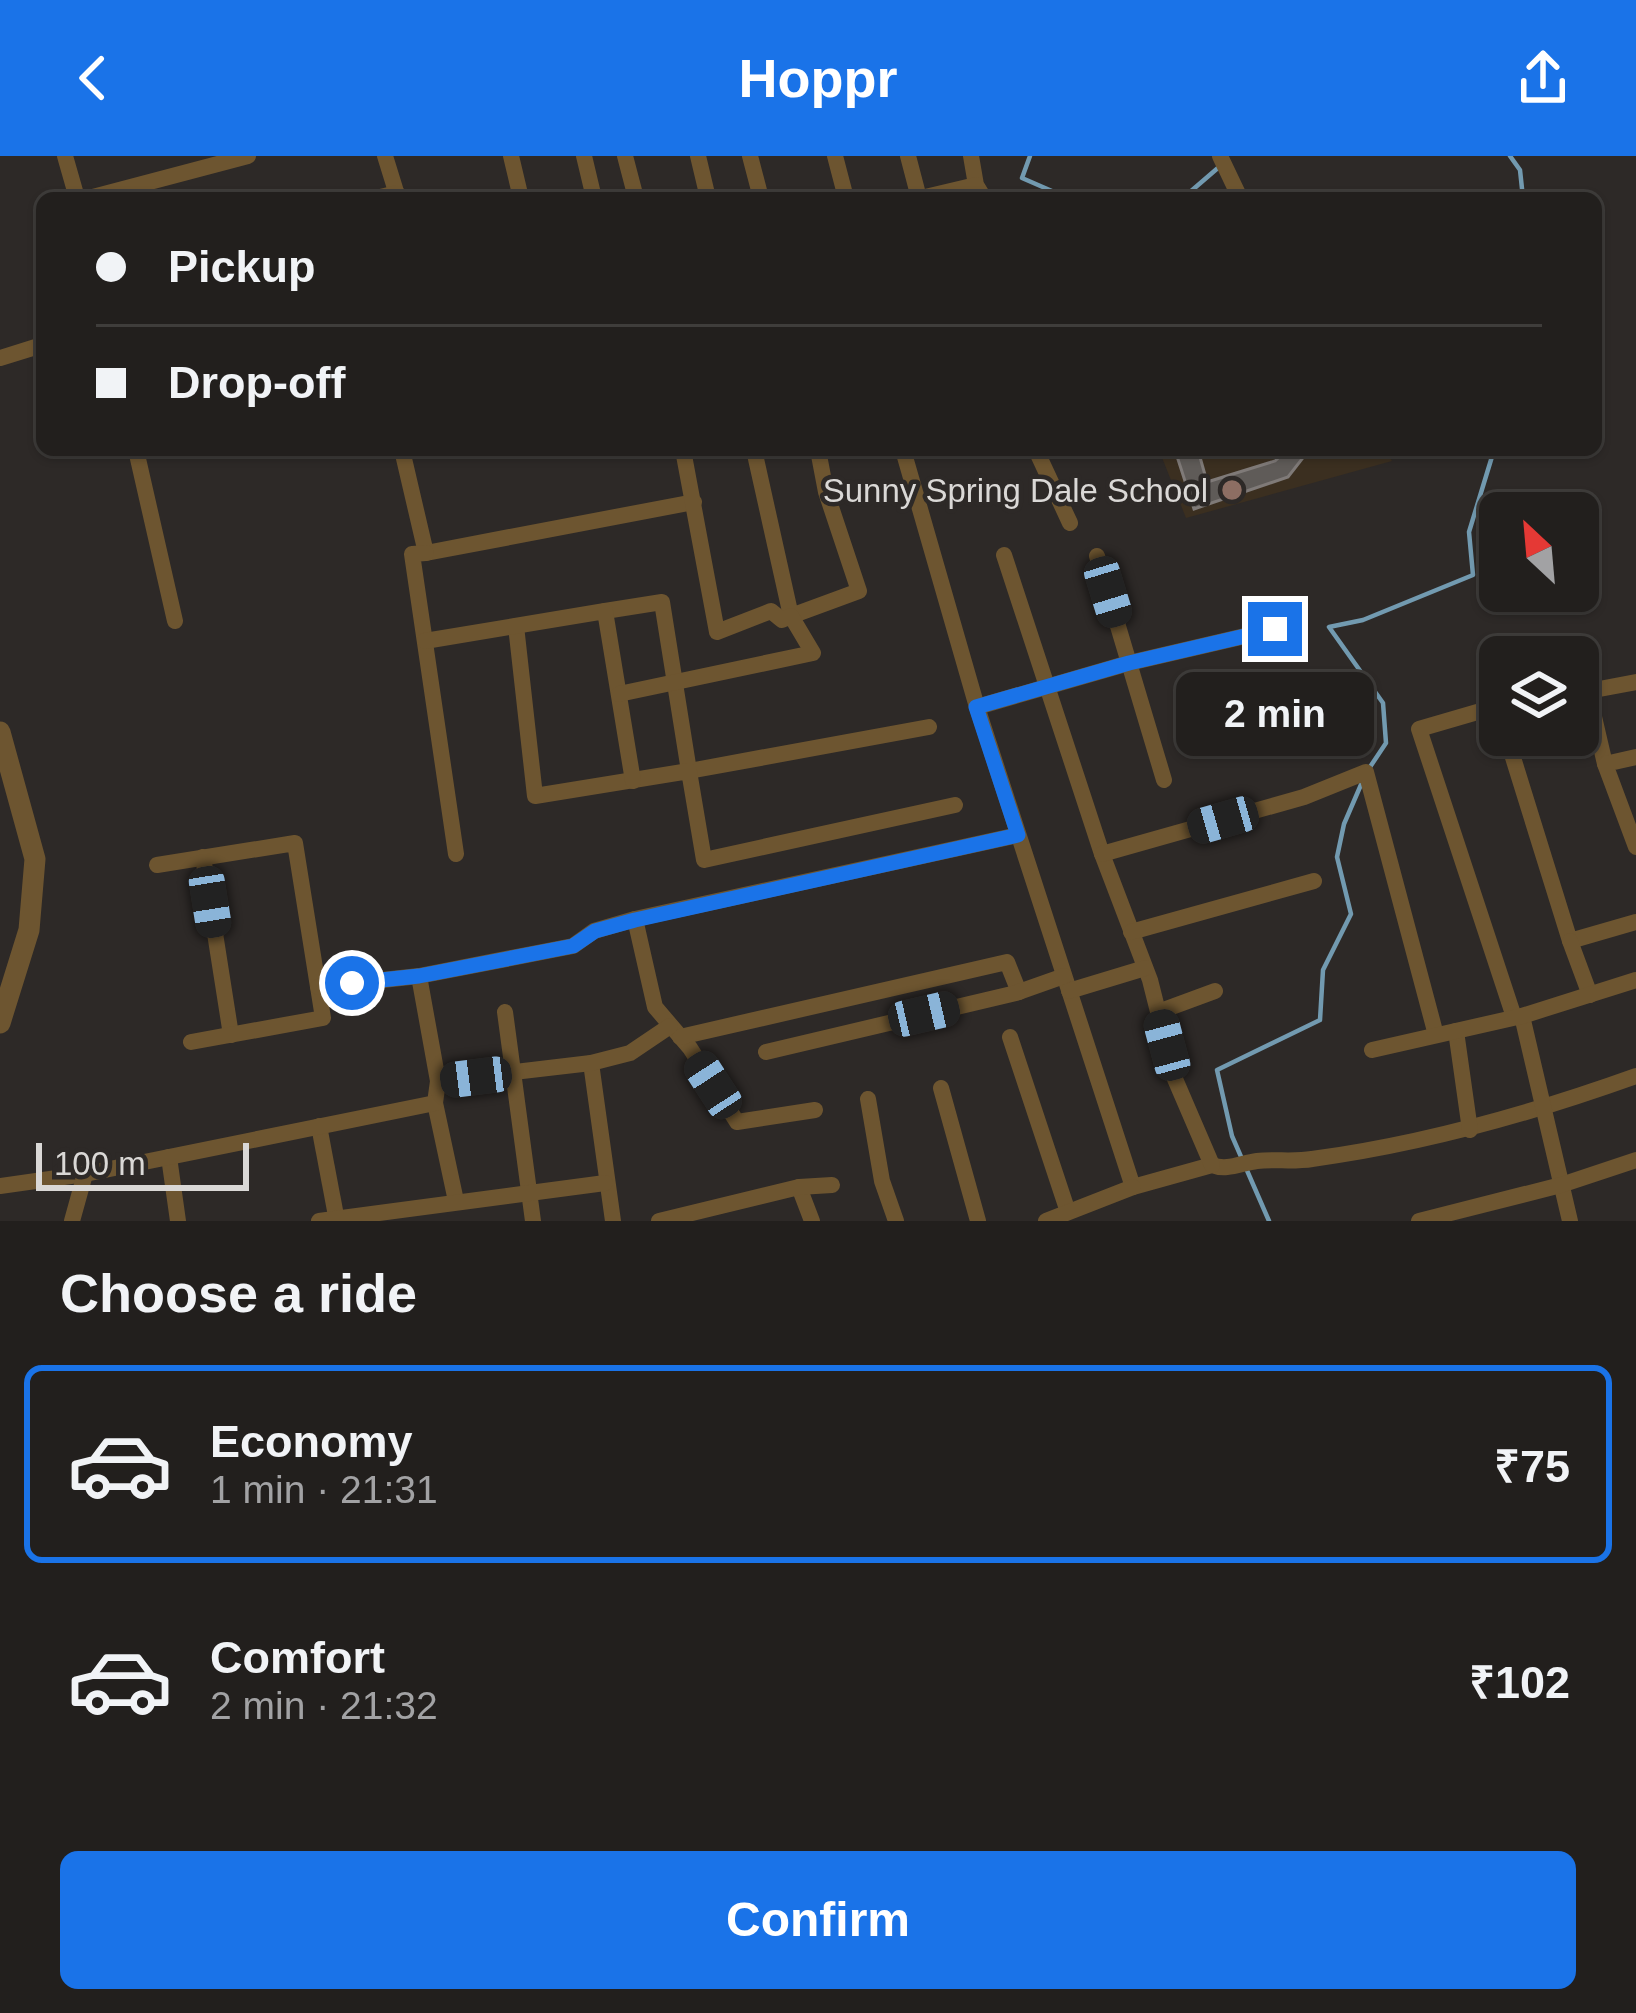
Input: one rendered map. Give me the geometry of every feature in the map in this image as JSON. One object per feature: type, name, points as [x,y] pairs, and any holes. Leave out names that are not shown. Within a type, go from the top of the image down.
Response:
[{"type":"street","points":[[64,156],[75,192]]},
{"type":"street","points":[[134,192],[248,156]]},
{"type":"street","points":[[385,156],[397,192]]},
{"type":"street","points":[[511,156],[520,192]]},
{"type":"street","points":[[584,156],[593,192]]},
{"type":"street","points":[[626,156],[635,192]]},
{"type":"street","points":[[698,156],[707,192]]},
{"type":"street","points":[[750,156],[759,192]]},
{"type":"street","points":[[835,156],[844,192]]},
{"type":"street","points":[[908,156],[918,192]]},
{"type":"street","points":[[971,156],[980,191]]},
{"type":"street","points":[[1220,156],[1235,189]]},
{"type":"street","points":[[0,358],[36,347]]},
{"type":"street","points":[[137,456],[175,621]]},
{"type":"street","points":[[403,456],[426,554]]},
{"type":"street","points":[[684,456],[718,632],[771,611],[782,620],[859,592],[819,456]]},
{"type":"street","points":[[619,694],[812,653],[791,616],[755,456]]},
{"type":"street","points":[[905,456],[976,707],[1132,1187]]},
{"type":"street","points":[[1039,456],[1070,523]]},
{"type":"street","points":[[456,854],[412,554],[694,502]]},
{"type":"street","points":[[1004,555],[1102,854],[1145,968],[1175,1078],[1216,1167]]},
{"type":"street","points":[[1097,556],[1164,780]]},
{"type":"street","points":[[425,640],[662,602],[704,860],[955,805]]},
{"type":"street","points":[[605,611],[633,781]]},
{"type":"street","points":[[516,626],[536,796],[929,727]]},
{"type":"street","points":[[976,707],[1129,663],[1275,629]]},
{"type":"street","points":[[1599,689],[1636,682]]},
{"type":"street","points":[[1479,714],[1419,729],[1546,1108],[1570,1221]]},
{"type":"street","points":[[0,732],[35,859],[28,930],[0,1023]]},
{"type":"street","points":[[1599,744],[1636,847]]},
{"type":"street","points":[[1513,756],[1590,995]]},
{"type":"street","points":[[1605,764],[1636,757]]},
{"type":"street","points":[[1102,854],[1304,797],[1366,772],[1436,1035]]},
{"type":"street","points":[[318,987],[419,976],[573,946],[595,931],[635,920],[1018,835]]},
{"type":"street","points":[[157,865],[295,843],[323,1018],[191,1042]]},
{"type":"street","points":[[203,857],[231,1035]]},
{"type":"street","points":[[1131,932],[1314,881]]},
{"type":"street","points":[[635,920],[655,1007],[736,1122],[814,1110]]},
{"type":"street","points":[[1570,941],[1636,922]]},
{"type":"street","points":[[438,1082],[590,1063],[630,1053],[675,1031],[1007,962],[1019,992]]},
{"type":"street","points":[[766,1052],[1019,992],[1145,968]]},
{"type":"street","points":[[419,976],[438,1082],[435,1103],[456,1201]]},
{"type":"street","points":[[1372,1051],[1518,1017],[1636,980]]},
{"type":"street","points":[[1158,1012],[1215,991]]},
{"type":"street","points":[[506,1012],[532,1221]]},
{"type":"street","points":[[1456,1030],[1470,1130]]},
{"type":"street","points":[[1010,1037],[1068,1213]]},
{"type":"street","points":[[590,1063],[613,1221]]},
{"type":"street","points":[[1046,1221],[1132,1187],[1216,1167],[1317,1159],[1470,1130],[1636,1076]]},
{"type":"street","points":[[941,1088],[979,1221]]},
{"type":"street","points":[[868,1099],[882,1180],[896,1221]]},
{"type":"street","points":[[0,1186],[85,1174],[435,1103]]},
{"type":"street","points":[[320,1126],[331,1220],[605,1184]]},
{"type":"street","points":[[169,1157],[178,1221]]},
{"type":"street","points":[[1419,1221],[1562,1185],[1636,1160]]},
{"type":"street","points":[[71,1221],[85,1174]]},
{"type":"street","points":[[659,1221],[726,1214],[799,1187],[832,1185]]},
{"type":"street","points":[[799,1187],[812,1221]]},
{"type":"shaded area","name":"Sunny Spring Dale School","points":[[1161,456],[1389,456],[1392,461],[1186,518]]},
{"type":"building","points":[[1177,456],[1200,456],[1207,482],[1280,456],[1304,456],[1288,477],[1194,509]]},
{"type":"waterway","points":[[1030,156],[1022,178],[1054,192]]},
{"type":"waterway","points":[[1510,156],[1520,170],[1522,192]]},
{"type":"waterway","points":[[1190,192],[1219,167]]},
{"type":"waterway","points":[[1368,770],[1386,743],[1383,703],[1329,627],[1363,620],[1473,575],[1469,532],[1492,456]]},
{"type":"waterway","points":[[1269,1221],[1232,1136],[1217,1070],[1320,1020],[1323,970],[1351,914],[1337,857],[1344,824],[1363,780]]},
{"type":"place","name":"Sunny Spring Dale School","points":[[1232,490]]},
{"type":"route","points":[[352,983],[419,976],[573,946],[595,931],[635,920],[1018,835],[976,707],[1129,663],[1275,629]]}]
